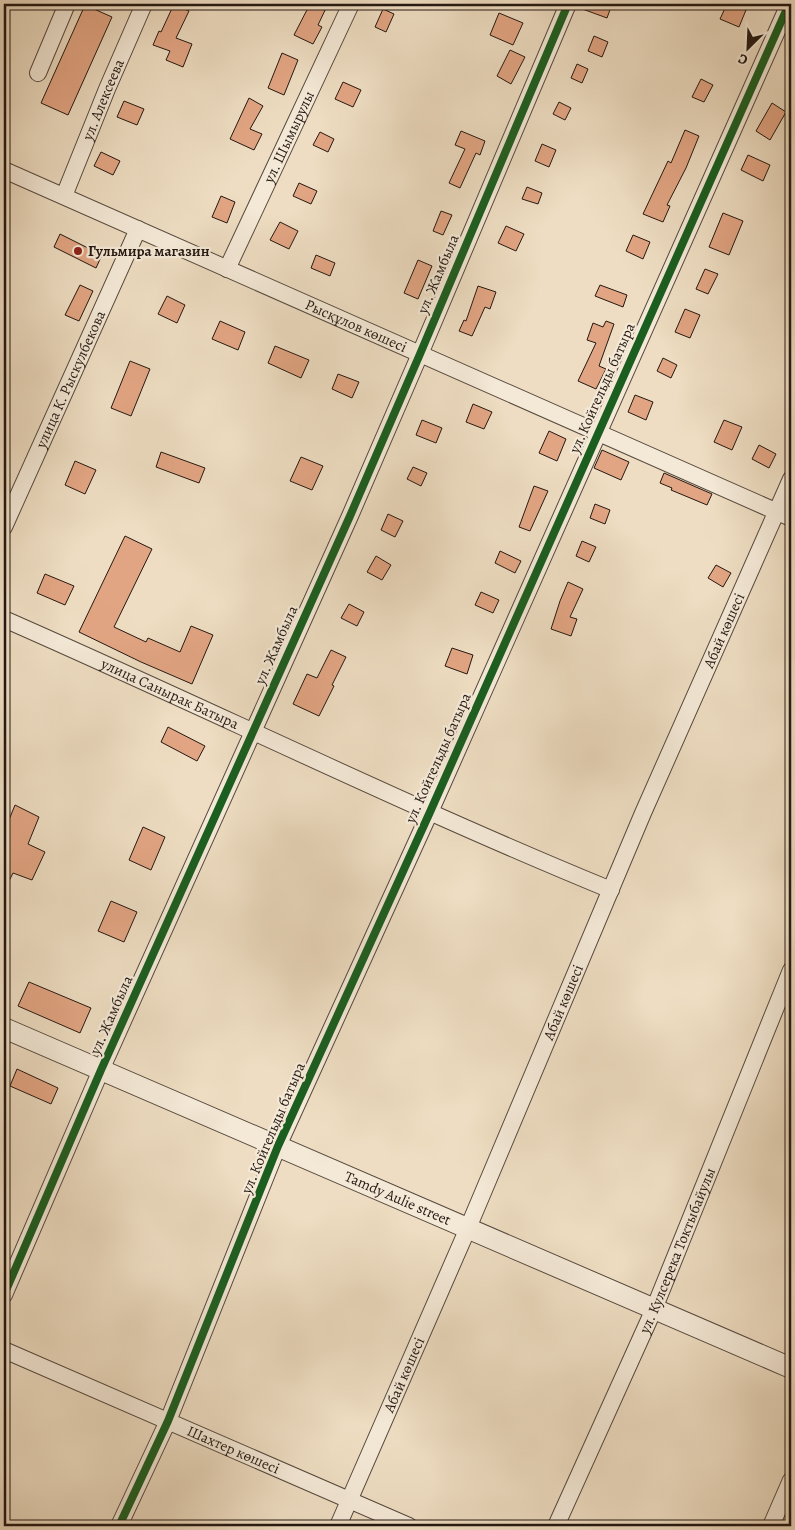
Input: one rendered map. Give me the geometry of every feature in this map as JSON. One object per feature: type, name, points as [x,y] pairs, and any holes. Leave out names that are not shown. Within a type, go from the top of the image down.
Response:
[{"type":"street","points":[[38,73],[67,4]]},
{"type":"street","name":"ул. Шымырулы","points":[[227,269],[351,4]]},
{"type":"street","name":"ул. Жамбыла","points":[[4,1295],[101,1070],[350,516],[568,4]]},
{"type":"street","name":"ул. Койгельды батыра","points":[[119,1526],[168,1422],[278,1146],[430,812],[597,432],[789,4]]},
{"type":"street","name":"ул. Алексеева","points":[[64,196],[140,5]]},
{"type":"street","name":"Рысқұлов көшесі","points":[[4,170],[791,518]]},
{"type":"street","name":"улица К. Рыскулбекова","points":[[4,527],[138,229]]},
{"type":"street","name":"Абай көшесі","points":[[338,1526],[468,1228],[611,890],[791,479]]},
{"type":"street","name":"улица Санырак Батыра","points":[[4,618],[430,812],[611,890]]},
{"type":"street","name":"ул. Кулсерека Токтыбайулы","points":[[556,1526],[654,1309],[791,970]]},
{"type":"street","name":"Tamdy Aulie street","points":[[4,1028],[791,1368]]},
{"type":"street","name":"Шахтер көшесі","points":[[4,1350],[409,1526]]},
{"type":"street","points":[[771,1526],[791,1480]]},
{"type":"building","points":[[174,4],[189,11],[176,38],[192,44],[183,67],[166,60],[170,51],[153,45]]},
{"type":"building","points":[[310,4],[328,4],[318,25],[322,27],[313,44],[294,35]]},
{"type":"building","points":[[578,4],[612,4],[607,18],[577,7]]},
{"type":"building","points":[[727,4],[746,10],[739,27],[720,19]]},
{"type":"building","points":[[85,5],[112,17],[68,115],[41,103]]},
{"type":"building","points":[[383,9],[394,14],[386,32],[375,27]]},
{"type":"building","points":[[499,13],[523,23],[513,45],[490,35]]},
{"type":"building","points":[[594,36],[608,42],[602,57],[588,51]]},
{"type":"building","points":[[510,50],[525,57],[511,84],[497,76]]},
{"type":"building","points":[[282,53],[298,60],[284,95],[268,88]]},
{"type":"building","points":[[577,64],[588,69],[582,83],[571,78]]},
{"type":"building","points":[[701,79],[713,85],[704,102],[692,97]]},
{"type":"building","points":[[343,82],[361,90],[353,107],[335,99]]},
{"type":"building","points":[[249,98],[263,106],[250,129],[262,134],[254,150],[230,139]]},
{"type":"building","points":[[124,101],[144,109],[137,125],[117,117]]},
{"type":"building","points":[[559,102],[571,108],[565,120],[553,114]]},
{"type":"building","points":[[772,103],[786,112],[770,140],[756,131]]},
{"type":"building","points":[[685,130],[699,136],[686,168],[667,205],[670,206],[663,222],[643,214],[668,161],[671,163]]},
{"type":"building","points":[[461,131],[485,141],[480,155],[476,153],[460,188],[449,183],[465,149],[455,145]]},
{"type":"building","points":[[320,132],[334,139],[328,152],[313,145]]},
{"type":"building","points":[[542,144],[556,150],[549,167],[535,161]]},
{"type":"building","points":[[101,152],[120,161],[113,175],[94,166]]},
{"type":"building","points":[[748,155],[770,165],[763,181],[741,170]]},
{"type":"building","points":[[299,183],[317,191],[311,204],[293,196]]},
{"type":"building","points":[[527,187],[542,193],[538,204],[522,199]]},
{"type":"building","points":[[221,196],[235,202],[227,223],[212,217]]},
{"type":"building","points":[[441,211],[452,215],[443,235],[433,231]]},
{"type":"building","points":[[723,213],[743,221],[729,255],[709,247]]},
{"type":"building","points":[[280,222],[298,231],[289,249],[270,240]]},
{"type":"building","points":[[506,226],[524,234],[516,251],[498,243]]},
{"type":"building","name":"Гульмира магазин","points":[[60,234],[102,255],[96,268],[54,247]]},
{"type":"building","points":[[633,235],[650,242],[643,259],[626,251]]},
{"type":"building","points":[[316,255],[335,263],[330,276],[311,268]]},
{"type":"building","points":[[418,260],[432,266],[418,299],[404,293]]},
{"type":"building","points":[[705,269],[718,274],[708,294],[696,289]]},
{"type":"building","points":[[80,285],[93,291],[79,321],[65,315]]},
{"type":"building","points":[[600,285],[627,295],[623,307],[595,296]]},
{"type":"building","points":[[478,286],[496,292],[490,309],[485,307],[472,336],[459,331],[464,320],[466,321]]},
{"type":"building","points":[[167,296],[185,305],[177,323],[158,314]]},
{"type":"building","points":[[685,309],[700,315],[690,338],[675,332]]},
{"type":"building","points":[[220,321],[245,332],[238,350],[212,339]]},
{"type":"building","points":[[606,321],[614,324],[599,366],[606,369],[596,389],[578,381],[596,343],[587,340],[593,323],[603,327]]},
{"type":"building","points":[[275,346],[309,360],[301,378],[268,363]]},
{"type":"building","points":[[663,358],[677,365],[671,378],[657,371]]},
{"type":"building","points":[[130,361],[150,369],[131,416],[111,408]]},
{"type":"building","points":[[338,374],[359,382],[352,398],[332,389]]},
{"type":"building","points":[[635,395],[653,402],[646,420],[628,412]]},
{"type":"building","points":[[473,404],[492,412],[484,429],[466,422]]},
{"type":"building","points":[[422,420],[442,428],[436,443],[416,435]]},
{"type":"building","points":[[724,420],[742,427],[732,450],[714,442]]},
{"type":"building","points":[[549,431],[566,439],[557,461],[539,453]]},
{"type":"building","points":[[759,445],[776,454],[769,468],[752,459]]},
{"type":"building","points":[[602,450],[629,462],[621,480],[594,468]]},
{"type":"building","points":[[161,452],[205,468],[199,483],[156,467]]},
{"type":"building","points":[[301,457],[323,466],[312,490],[290,481]]},
{"type":"building","points":[[75,461],[96,470],[85,494],[65,485]]},
{"type":"building","points":[[413,467],[427,473],[421,486],[407,479]]},
{"type":"building","points":[[664,473],[712,494],[707,505],[671,490],[672,488],[660,483]]},
{"type":"building","points":[[534,486],[548,491],[530,531],[519,527]]},
{"type":"building","points":[[595,504],[610,510],[605,524],[590,518]]},
{"type":"building","points":[[388,514],[403,521],[395,537],[381,530]]},
{"type":"building","points":[[125,536],[152,549],[114,627],[146,642],[148,638],[180,652],[191,626],[213,635],[192,684],[79,632]]},
{"type":"building","points":[[582,541],[596,547],[589,562],[576,556]]},
{"type":"building","points":[[500,551],[521,561],[515,573],[495,563]]},
{"type":"building","points":[[376,556],[391,565],[382,580],[367,572]]},
{"type":"building","points":[[716,565],[731,573],[723,587],[708,578]]},
{"type":"building","points":[[45,574],[74,586],[65,605],[37,593]]},
{"type":"building","points":[[568,582],[583,589],[570,617],[577,619],[571,636],[551,629]]},
{"type":"building","points":[[481,592],[499,600],[493,613],[475,605]]},
{"type":"building","points":[[349,604],[364,612],[357,626],[341,618]]},
{"type":"building","points":[[452,648],[473,655],[467,674],[445,666]]},
{"type":"building","points":[[331,650],[346,657],[319,716],[293,704],[307,674],[317,678]]},
{"type":"building","points":[[168,727],[205,746],[197,761],[161,742]]},
{"type":"building","points":[[15,805],[39,817],[28,844],[45,852],[32,880],[13,873],[4,891],[4,832]]},
{"type":"building","points":[[143,827],[165,837],[151,870],[129,860]]},
{"type":"building","points":[[111,901],[137,912],[124,942],[98,931]]},
{"type":"building","points":[[29,982],[91,1008],[80,1033],[18,1006]]},
{"type":"building","points":[[17,1069],[58,1088],[51,1104],[10,1086]]},
{"type":"cycle path","points":[[4,1295],[101,1070],[350,516],[568,4]]},
{"type":"cycle path","points":[[119,1526],[168,1421],[278,1146],[430,812],[789,4]]},
{"type":"place","name":"Гульмира магазин","points":[[78,251]]}]
